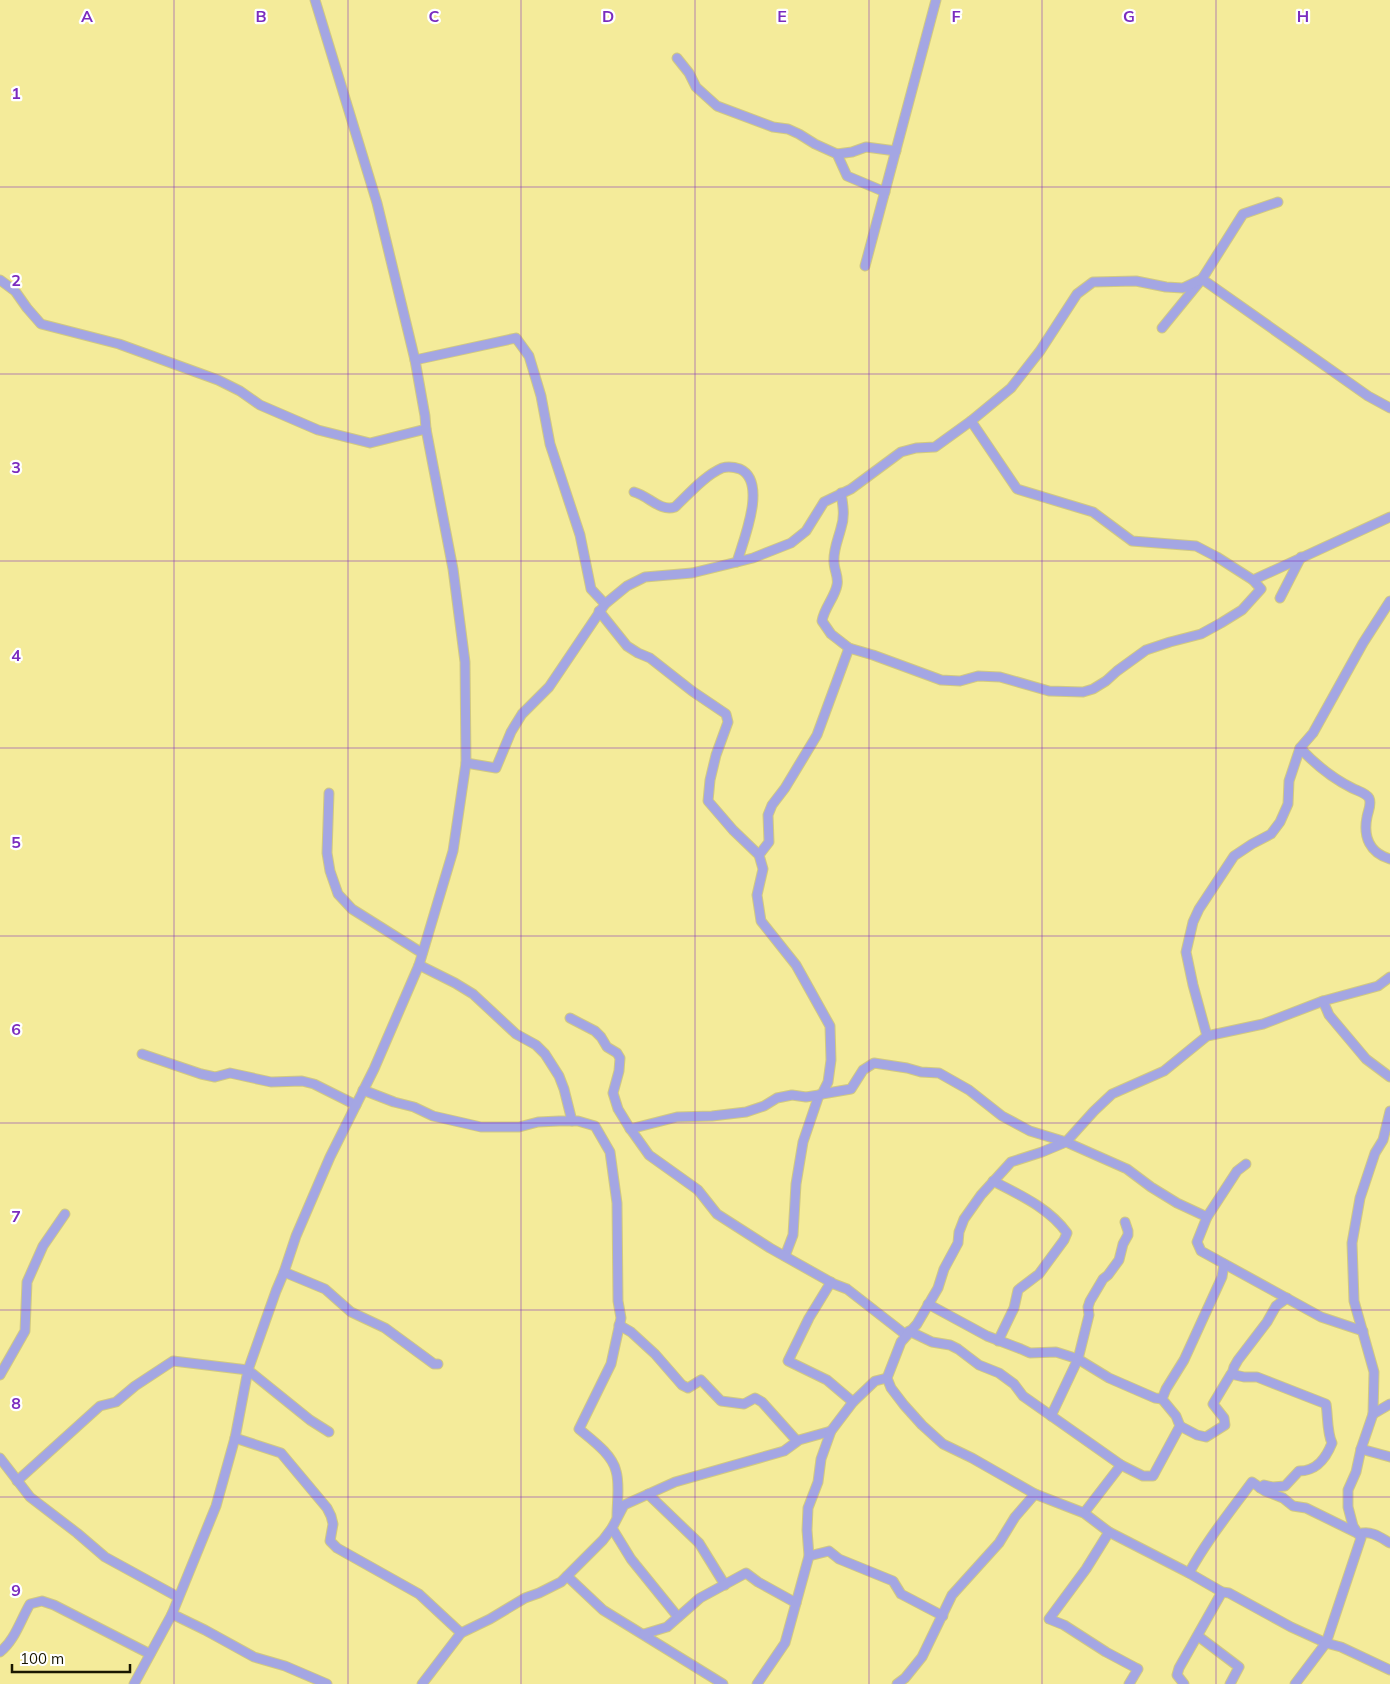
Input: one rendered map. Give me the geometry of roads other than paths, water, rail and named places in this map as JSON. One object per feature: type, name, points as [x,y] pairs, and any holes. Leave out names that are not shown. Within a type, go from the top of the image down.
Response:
[{"type":"street","points":[[134,1684],[172,1614],[216,1506],[234,1438],[248,1370],[296,1236],[330,1157],[363,1090],[419,965],[453,851],[466,763],[464,653],[453,569],[426,429],[415,360],[377,203],[315,0]]},
{"type":"street","points":[[865,266],[936,0]]},
{"type":"street","points":[[677,58],[689,73],[696,87],[717,106],[773,127],[798,134],[837,154],[852,152],[866,147],[896,151]]},
{"type":"street","points":[[837,154],[847,176],[885,192]]},
{"type":"street","points":[[1162,328],[1202,279],[1243,214],[1278,202]]},
{"type":"street","points":[[1202,279],[1368,396],[1390,408]]},
{"type":"street","points":[[466,763],[496,768],[511,732],[522,714],[549,687],[602,607],[627,586],[645,577],[692,573],[753,558],[791,544],[806,531],[824,502],[851,490],[901,452],[916,448],[935,447],[971,422],[1011,388],[1040,351],[1078,294],[1093,282],[1136,281],[1166,287],[1183,288],[1202,279]]},
{"type":"street","points":[[0,280],[15,291],[41,324],[118,344],[218,380],[240,391],[260,405],[318,430],[370,444],[426,429]]},
{"type":"street","points":[[415,360],[516,338],[529,356],[541,396],[550,444],[580,535],[591,589],[628,646],[650,658],[692,691],[726,714],[728,722],[716,756],[710,780],[708,801],[733,830],[759,855],[763,869],[757,896],[760,921],[796,965],[830,1026],[831,1060],[828,1082],[820,1094],[803,1142],[796,1184],[793,1235],[785,1256]]},
{"type":"street","points":[[841,493],[844,505],[834,564],[837,575],[837,587],[822,621],[831,634],[849,648],[941,680],[960,681],[978,676],[1000,677],[1048,691],[1083,692],[1106,681],[1146,650],[1201,634],[1242,610],[1261,589],[1253,580],[1196,546],[1132,541],[1092,512],[1018,489],[971,422]]},
{"type":"street","points":[[634,492],[645,495],[660,506],[668,509],[675,507],[708,477],[722,468],[734,467],[743,471],[750,476],[753,494],[752,513],[737,562]]},
{"type":"street","points":[[1253,580],[1390,517]]},
{"type":"street","points":[[1280,598],[1301,557]]},
{"type":"street","points":[[1207,1036],[1192,985],[1186,952],[1198,909],[1234,856],[1271,834],[1280,822],[1288,804],[1289,781],[1300,748],[1313,732],[1363,642],[1390,601]]},
{"type":"street","points":[[759,855],[769,842],[768,815],[772,805],[785,788],[817,735],[849,648]]},
{"type":"street","points":[[1300,748],[1338,780],[1369,798],[1370,803],[1366,817],[1368,842],[1374,851],[1390,859]]},
{"type":"street","points":[[329,793],[327,853],[330,870],[338,894],[352,909],[422,953]]},
{"type":"street","points":[[419,965],[473,994],[516,1034],[536,1045],[545,1054],[559,1076],[572,1121]]},
{"type":"street","points":[[1390,977],[1378,986],[1323,1001],[1263,1024],[1207,1036],[1164,1071],[1112,1094],[1066,1142],[1011,1162],[993,1181],[964,1219],[958,1232],[958,1243],[917,1324],[901,1342],[887,1378],[890,1388],[904,1405],[943,1444],[972,1458],[1034,1494],[1084,1513],[1109,1532],[1291,1627],[1326,1643],[1341,1646],[1390,1670]]},
{"type":"street","points":[[1323,1001],[1329,1015],[1366,1059],[1390,1077]]},
{"type":"street","points":[[570,1018],[595,1030],[607,1047],[617,1053],[620,1058],[620,1071],[614,1093],[618,1109],[649,1155],[698,1190],[717,1214],[740,1230],[831,1282],[847,1289],[908,1333],[932,1342],[950,1345],[979,1365],[999,1373],[1014,1384],[1023,1396],[1121,1465],[1142,1476],[1152,1476],[1180,1426]]},
{"type":"street","points":[[142,1054],[200,1074],[215,1077],[230,1073],[271,1082],[302,1080],[356,1105]]},
{"type":"street","points":[[630,1129],[677,1117],[712,1116],[746,1112],[764,1106],[776,1098],[792,1095],[806,1096],[852,1089],[863,1070],[874,1063],[907,1068],[939,1074],[969,1090],[1002,1116],[1023,1128],[1066,1142],[1127,1169],[1177,1203],[1207,1217]]},
{"type":"street","points":[[363,1090],[394,1102],[414,1107],[433,1116],[481,1127],[519,1127],[538,1122],[572,1121],[595,1126],[610,1152],[617,1203],[618,1300],[621,1318],[611,1364],[579,1429],[613,1463],[616,1472],[617,1516]]},
{"type":"street","points":[[1295,1684],[1326,1643],[1361,1538],[1353,1526],[1348,1507],[1348,1490],[1356,1472],[1361,1449],[1373,1414],[1374,1372],[1354,1301],[1352,1243],[1360,1198],[1375,1153],[1383,1140],[1390,1111]]},
{"type":"street","points":[[1246,1164],[1237,1171],[1207,1217],[1197,1242],[1201,1251],[1320,1316],[1363,1331]]},
{"type":"street","points":[[993,1181],[1044,1210],[1067,1233],[1039,1274],[1029,1279],[1018,1290],[1014,1308],[998,1341]]},
{"type":"street","points":[[0,1375],[25,1332],[27,1282],[43,1246],[65,1214]]},
{"type":"street","points":[[1051,1416],[1078,1359],[1089,1315],[1088,1307],[1090,1301],[1103,1279],[1119,1260],[1123,1244],[1128,1235],[1125,1222]]},
{"type":"street","points":[[1162,1399],[1187,1353],[1222,1277],[1224,1264]]},
{"type":"street","points":[[284,1272],[325,1289],[351,1312],[385,1328],[434,1364],[438,1364]]},
{"type":"street","points":[[831,1282],[809,1318],[788,1362],[827,1380],[853,1402]]},
{"type":"street","points":[[928,1304],[998,1341],[1030,1352],[1056,1352],[1078,1359],[1109,1378],[1155,1398],[1162,1399],[1176,1416],[1180,1426],[1206,1438],[1222,1429],[1225,1425],[1224,1418],[1213,1404],[1227,1379],[1276,1306],[1287,1298]]},
{"type":"street","points":[[619,1325],[631,1332],[654,1354],[682,1386],[688,1388],[701,1380],[721,1401],[744,1404],[755,1398],[762,1402],[797,1441]]},
{"type":"street","points":[[17,1481],[100,1406],[116,1402],[135,1386],[173,1361],[248,1370],[310,1420],[330,1432]]},
{"type":"street","points":[[1232,1374],[1244,1377],[1257,1377],[1326,1404],[1329,1417],[1328,1436],[1332,1443],[1324,1458],[1316,1467],[1308,1471],[1299,1471],[1285,1486],[1274,1487],[1264,1485],[1260,1488]]},
{"type":"street","points":[[757,1684],[785,1643],[809,1556],[808,1508],[818,1482],[821,1459],[831,1431],[853,1402],[875,1381],[887,1378]]},
{"type":"street","points":[[1373,1414],[1390,1404]]},
{"type":"street","points":[[422,1684],[461,1633],[490,1619],[525,1598],[561,1582],[612,1528],[624,1505],[675,1482],[784,1451],[797,1441],[831,1431]]},
{"type":"street","points":[[234,1438],[281,1453],[327,1508],[333,1524],[330,1541],[337,1548],[419,1594],[461,1633]]},
{"type":"street","points":[[1361,1449],[1390,1457]]},
{"type":"street","points":[[0,1458],[30,1497],[78,1533],[104,1557],[178,1597]]},
{"type":"street","points":[[1084,1513],[1121,1465]]},
{"type":"street","points":[[1189,1573],[1217,1526],[1252,1482],[1260,1488],[1283,1498],[1293,1506],[1306,1508],[1359,1534],[1366,1532],[1390,1543]]},
{"type":"street","points":[[648,1494],[699,1544],[725,1585]]},
{"type":"street","points":[[897,1684],[905,1678],[922,1657],[952,1595],[999,1543],[1015,1517],[1034,1494]]},
{"type":"street","points":[[612,1528],[631,1559],[678,1617]]},
{"type":"street","points":[[1109,1532],[1086,1569],[1049,1619],[1064,1625],[1106,1652],[1138,1669],[1129,1684]]},
{"type":"street","points":[[809,1556],[829,1551],[839,1560],[893,1582],[901,1594],[943,1616]]},
{"type":"street","points":[[644,1634],[668,1627],[700,1598],[746,1573],[758,1582],[796,1603]]},
{"type":"street","points":[[567,1576],[604,1610],[723,1684]]},
{"type":"street","points":[[1184,1684],[1177,1675],[1182,1661],[1222,1592]]},
{"type":"street","points":[[0,1652],[14,1636],[30,1604],[42,1601],[54,1605],[150,1654]]},
{"type":"street","points":[[172,1614],[254,1657],[285,1666],[326,1684]]},
{"type":"street","points":[[1198,1636],[1239,1667],[1230,1684]]}]
